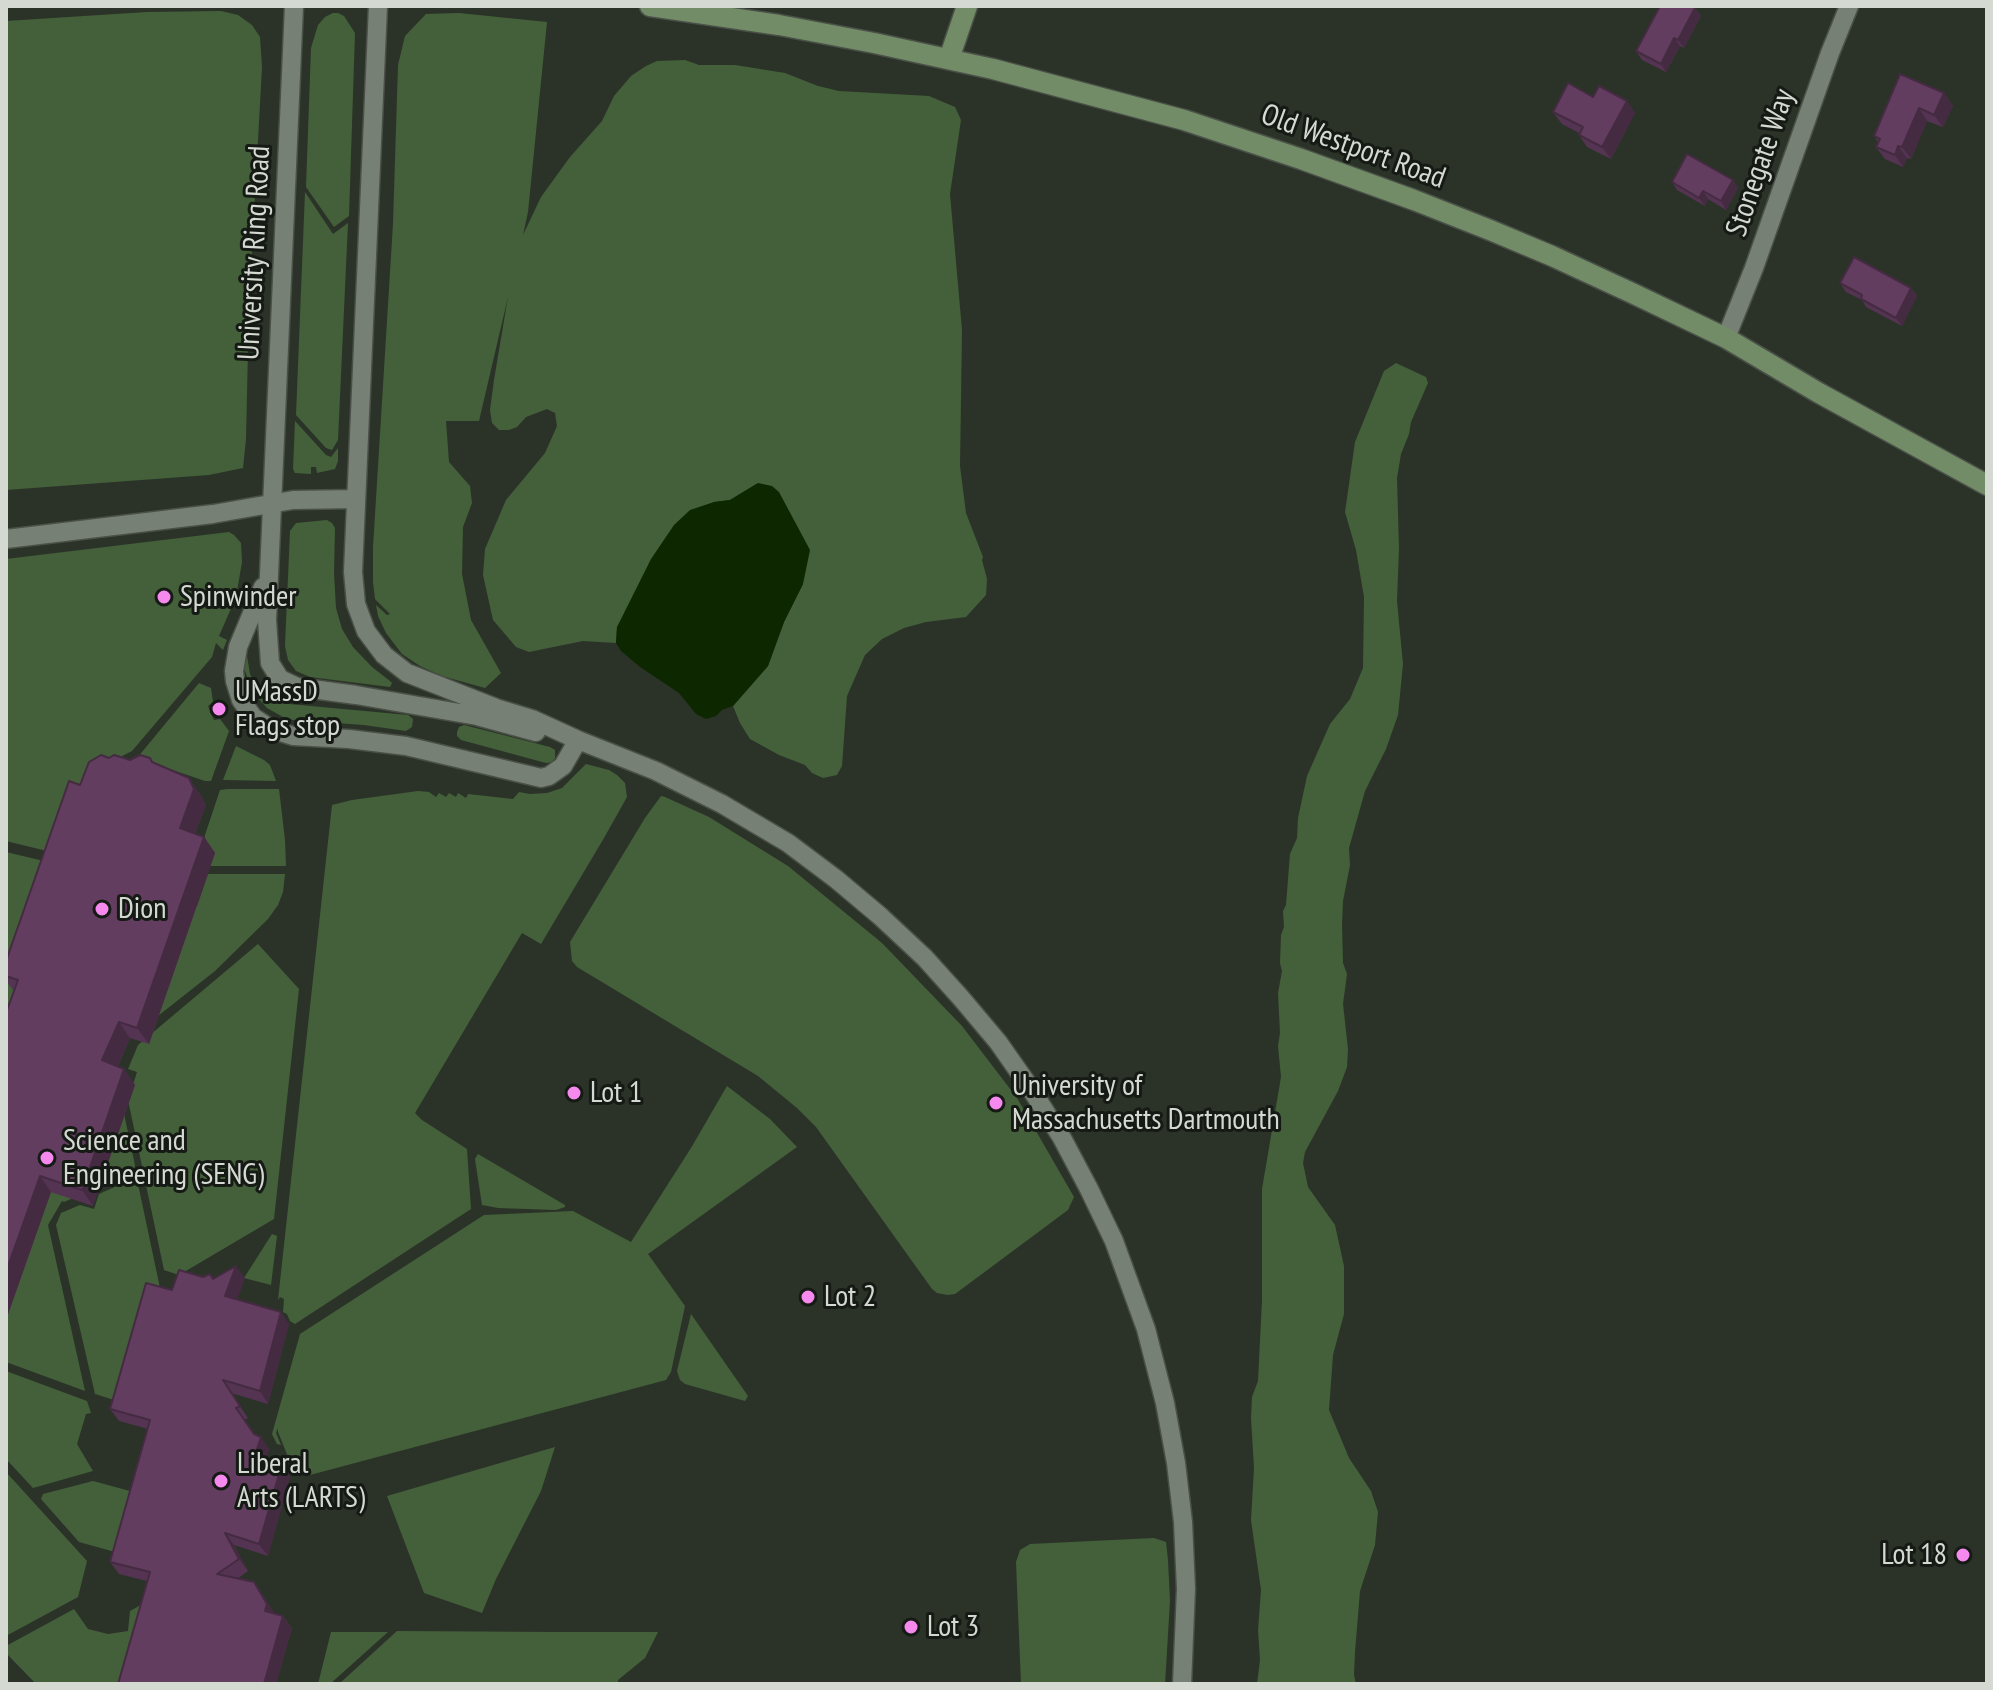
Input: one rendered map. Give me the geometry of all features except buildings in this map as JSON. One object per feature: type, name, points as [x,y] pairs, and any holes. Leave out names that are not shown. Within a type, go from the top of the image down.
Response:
[{"type":"main road","name":"Old Westport Road","points":[[650,6],[779,25],[1035,79],[1184,120],[1340,173],[1552,256],[1726,338],[1987,485]]},
{"type":"main road","points":[[949,59],[967,6]]},
{"type":"street","name":"University Ring Road","points":[[294,6],[270,559],[268,653],[274,671],[288,684],[297,687],[477,716],[578,740]]},
{"type":"street","name":"University Ring Road","points":[[378,6],[353,572],[356,604],[366,631],[384,655],[399,668],[417,677],[532,719],[636,762],[753,821],[813,861],[880,916],[925,958],[998,1042],[1069,1151],[1114,1241],[1146,1329],[1173,1449],[1183,1522],[1186,1589],[1182,1684]]},
{"type":"street","name":"Stonegate Way","points":[[1726,338],[1849,6]]},
{"type":"street","points":[[6,539],[213,514],[273,502],[355,499]]},
{"type":"street","points":[[270,559],[258,603],[238,647],[234,671],[241,700],[262,724],[293,736],[406,746],[541,778],[563,766],[578,740]]},
{"type":"shaded area","points":[[221,11],[238,15],[252,25],[260,37],[262,67],[243,468],[209,475],[6,490],[6,21],[147,12]]},
{"type":"shaded area","points":[[333,13],[344,16],[355,33],[349,216],[334,227],[306,187],[311,48],[318,25]]},
{"type":"shaded area","points":[[459,13],[547,22],[523,235],[541,197],[570,157],[602,121],[614,96],[631,76],[657,61],[685,60],[699,65],[735,65],[785,73],[839,91],[929,96],[955,107],[961,120],[950,194],[962,330],[960,466],[966,513],[983,557],[986,595],[966,617],[904,628],[882,639],[865,655],[847,696],[842,766],[837,775],[823,778],[805,765],[750,739],[733,706],[768,666],[784,622],[803,584],[758,483],[730,500],[714,502],[617,627],[616,643],[583,641],[529,652],[516,647],[493,620],[483,575],[485,549],[506,500],[545,453],[557,426],[555,413],[547,409],[526,417],[517,427],[509,430],[499,430],[492,423],[490,410],[508,297],[479,421],[446,421],[449,462],[470,486],[472,503],[463,527],[462,574],[471,620],[501,673],[485,688],[442,676],[402,654],[386,633],[376,605],[387,615],[390,614],[375,599],[373,547],[393,224],[398,65],[405,36],[426,14]]},
{"type":"shaded area","points":[[305,192],[333,234],[348,223],[338,440],[332,450],[326,448],[296,415]]},
{"type":"shaded area","points":[[1396,363],[1426,377],[1428,383],[1411,422],[1397,478],[1397,601],[1403,664],[1398,715],[1386,749],[1365,791],[1349,848],[1350,865],[1342,924],[1343,963],[1347,974],[1343,1004],[1347,1067],[1338,1091],[1305,1152],[1303,1163],[1308,1187],[1335,1225],[1344,1266],[1344,1314],[1333,1355],[1329,1410],[1349,1458],[1371,1491],[1378,1512],[1375,1545],[1360,1591],[1356,1684],[1257,1684],[1261,1590],[1251,1520],[1254,1468],[1251,1418],[1252,1397],[1258,1381],[1262,1300],[1262,1189],[1281,1077],[1278,993],[1282,971],[1283,911],[1290,854],[1297,838],[1307,776],[1330,724],[1350,699],[1363,668],[1364,597],[1356,550],[1345,512],[1355,442],[1384,371]]},
{"type":"shaded area","points":[[295,421],[326,455],[331,457],[338,448],[335,469],[317,473],[316,467],[311,467],[311,474],[295,473]]},
{"type":"shaded area","points":[[758,483],[772,486],[779,492],[810,550],[803,584],[784,622],[768,666],[733,706],[706,719],[696,714],[679,693],[621,651],[616,643],[617,627],[651,559],[674,525],[690,510],[730,500]]},
{"type":"shaded area","points":[[327,520],[335,528],[336,608],[342,629],[353,647],[392,683],[390,687],[310,677],[296,671],[288,660],[285,646],[290,531],[296,523]]},
{"type":"shaded area","points":[[229,532],[241,543],[242,562],[236,597],[219,636],[227,640],[223,650],[216,643],[212,657],[132,751],[85,775],[51,852],[6,841],[6,559]]},
{"type":"shaded area","points":[[245,656],[255,685],[276,701],[408,715],[413,719],[412,727],[406,731],[283,717],[267,708],[252,691],[244,668]]},
{"type":"shaded area","points":[[199,683],[211,688],[213,702],[208,706],[214,720],[220,719],[229,731],[211,781],[137,758]]},
{"type":"shaded area","points":[[464,725],[550,747],[555,750],[555,758],[546,763],[461,740],[457,732]]},
{"type":"shaded area","points":[[236,746],[270,765],[276,781],[223,780]]},
{"type":"shaded area","points":[[586,764],[617,775],[625,783],[627,797],[541,944],[522,933],[415,1113],[467,1149],[471,1209],[295,1324],[283,1312],[284,1299],[280,1297],[278,1300],[332,805],[418,791],[429,792],[436,797],[439,793],[446,797],[449,793],[456,797],[458,793],[466,798],[468,794],[513,799],[519,792],[547,793],[562,788]]},
{"type":"shaded area","points":[[279,789],[286,866],[210,866],[201,847],[220,790]]},
{"type":"shaded area","points":[[661,796],[709,817],[788,866],[882,943],[962,1026],[1017,1098],[1074,1197],[1068,1210],[955,1294],[937,1293],[816,1127],[797,1108],[758,1076],[577,967],[572,961],[570,942]]},
{"type":"shaded area","points":[[6,852],[48,862],[29,996],[12,1005],[6,1003]]},
{"type":"shaded area","points":[[208,874],[285,874],[283,892],[268,919],[215,971],[130,1038],[178,900],[197,906]]},
{"type":"shaded area","points":[[258,944],[299,989],[274,1219],[179,1275],[164,1270],[128,1100],[137,1072],[128,1069],[138,1045]]},
{"type":"shaded area","points":[[727,1086],[770,1119],[797,1147],[648,1254],[685,1306],[671,1372],[666,1380],[310,1475],[293,1469],[278,1428],[276,1433],[281,1445],[277,1444],[272,1434],[300,1334],[484,1215],[573,1211],[631,1242]]},
{"type":"shaded area","points":[[124,1114],[134,1169],[62,1201],[48,1225],[85,1391],[6,1362],[6,1260],[33,1186],[64,1196],[83,1183]]},
{"type":"shaded area","points":[[478,1154],[565,1207],[556,1210],[482,1205],[475,1159]]},
{"type":"shaded area","points":[[128,1181],[138,1184],[160,1288],[114,1400],[95,1394],[56,1225],[61,1213],[80,1205],[94,1209],[99,1194]]},
{"type":"shaded area","points":[[272,1234],[277,1236],[271,1285],[244,1278]]},
{"type":"shaded area","points":[[691,1314],[748,1396],[745,1401],[680,1380],[677,1371]]},
{"type":"shaded area","points":[[6,1371],[87,1401],[91,1413],[86,1414],[77,1444],[93,1471],[33,1488],[6,1459]]},
{"type":"shaded area","points":[[555,1447],[541,1491],[482,1613],[424,1593],[387,1496]]},
{"type":"shaded area","points":[[6,1472],[87,1561],[78,1597],[6,1636]]},
{"type":"shaded area","points":[[93,1481],[141,1494],[115,1552],[79,1542],[41,1499],[43,1494]]},
{"type":"shaded area","points":[[1154,1538],[1166,1542],[1168,1560],[1170,1601],[1165,1684],[1021,1684],[1016,1562],[1020,1550],[1030,1544]]},
{"type":"shaded area","points":[[146,1602],[135,1684],[36,1684],[6,1653],[6,1646],[74,1609],[88,1629],[108,1634],[128,1631],[130,1611]]},
{"type":"shaded area","points":[[397,1631],[658,1632],[645,1658],[618,1680],[618,1684],[339,1684]]},
{"type":"shaded area","points":[[331,1632],[388,1632],[330,1684],[318,1684]]},
{"type":"place","name":"Spinwinder","points":[[164,597]]},
{"type":"place","name":"UMassD Flags stop","points":[[219,709]]},
{"type":"place","name":"Dion","points":[[102,909]]},
{"type":"place","name":"Lot 1","points":[[574,1093]]},
{"type":"place","name":"University of Massachusetts Dartmouth","points":[[996,1103]]},
{"type":"place","name":"Science and Engineering (SENG)","points":[[47,1158]]},
{"type":"place","name":"Lot 2","points":[[808,1297]]},
{"type":"place","name":"Liberal Arts (LARTS)","points":[[221,1481]]},
{"type":"place","name":"Lot 18","points":[[1963,1555]]},
{"type":"place","name":"Lot 3","points":[[911,1627]]}]
